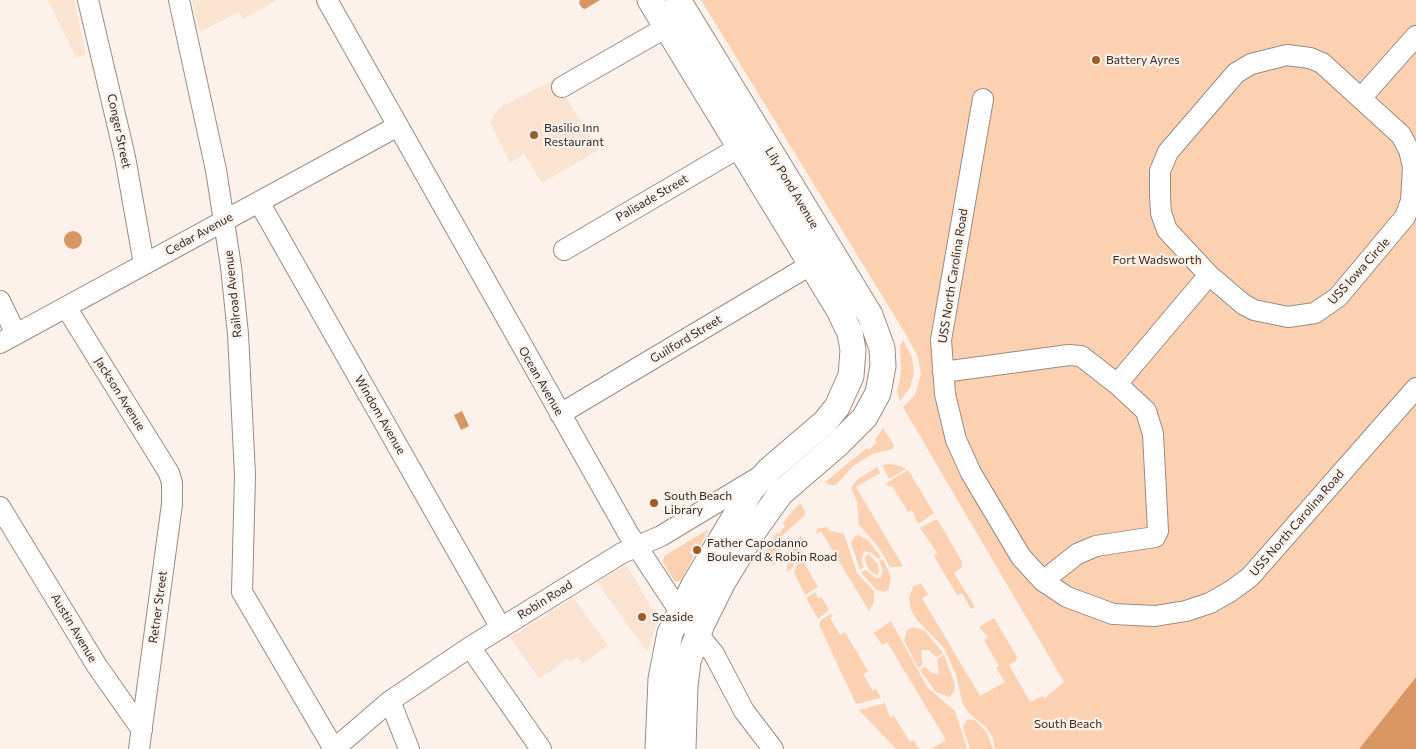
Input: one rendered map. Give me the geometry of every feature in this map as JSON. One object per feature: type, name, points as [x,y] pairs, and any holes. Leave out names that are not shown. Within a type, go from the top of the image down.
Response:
[{"type":"main road","name":"Lily Pond Avenue","points":[[650,0],[677,14],[870,315],[882,348],[881,384],[870,409],[854,429],[791,483],[771,505],[732,565],[698,635]]},
{"type":"main road","name":"Lily Pond Avenue","points":[[658,749],[663,662],[670,632],[733,518],[751,490],[769,470],[832,415],[842,400],[851,376],[853,350],[850,333],[812,264],[740,146],[677,14]]},
{"type":"main road","points":[[683,749],[686,673],[698,635]]},
{"type":"street","name":"Conger Street","points":[[88,0],[125,157],[144,264]]},
{"type":"street","name":"Railroad Avenue","points":[[179,0],[216,170],[238,334],[245,475],[242,592],[334,749]]},
{"type":"street","name":"Ocean Avenue","points":[[327,0],[560,414],[637,546],[680,612],[714,654],[739,702],[773,749]]},
{"type":"street","points":[[562,87],[677,14]]},
{"type":"street","points":[[1361,98],[1416,36]]},
{"type":"street","name":"USS Iowa Circle","points":[[1298,55],[1317,60],[1361,98],[1401,135],[1409,150],[1413,167],[1411,201],[1405,217],[1338,297],[1315,312],[1288,316],[1270,315],[1254,310],[1243,304],[1209,274],[1173,239],[1167,230],[1161,214],[1160,180],[1163,163],[1168,152],[1236,73],[1251,64],[1277,57],[1298,55]]},
{"type":"street","name":"USS North Carolina Road","points":[[983,99],[941,340],[949,416],[956,440],[971,473],[1021,557],[1043,580],[1067,597],[1113,614],[1155,616],[1186,611],[1210,603],[1231,591],[1250,577],[1416,388]]},
{"type":"street","name":"Cedar Avenue","points":[[8,338],[398,126]]},
{"type":"street","name":"Palisade Street","points":[[564,250],[740,146]]},
{"type":"street","name":"Windom Avenue","points":[[259,202],[500,628]]},
{"type":"street","name":"Guilford Street","points":[[560,414],[812,264]]},
{"type":"street","points":[[1117,384],[1209,274]]},
{"type":"street","points":[[0,301],[8,338]]},
{"type":"street","name":"Jackson Avenue","points":[[66,307],[169,473],[172,483]]},
{"type":"street","points":[[943,372],[1069,355],[1081,356],[1117,384],[1146,411],[1150,424],[1158,531],[1155,537],[1096,546],[1077,554],[1043,580]]},
{"type":"street","name":"Robin Road","points":[[334,749],[390,701],[470,647],[622,553],[661,536],[769,470]]},
{"type":"street","name":"Retner Street","points":[[140,740],[172,504],[172,483]]},
{"type":"street","name":"Austin Avenue","points":[[0,507],[140,740]]},
{"type":"street","points":[[470,647],[542,749]]},
{"type":"street","points":[[390,701],[409,749]]},
{"type":"shaded area","points":[[48,0],[74,0],[86,54],[76,58]]},
{"type":"shaded area","points":[[192,0],[277,0],[243,19],[239,12],[200,32]]},
{"type":"shaded area","points":[[580,0],[600,0],[585,9],[579,3]]},
{"type":"shaded area","points":[[555,79],[598,150],[542,183],[524,154],[510,163],[490,122],[499,108]]},
{"type":"shaded area","points":[[73,231],[79,234],[82,240],[79,246],[73,249],[67,246],[64,240],[67,234]]},
{"type":"shaded area","points":[[462,411],[469,426],[461,430],[454,415]]},
{"type":"shaded area","points":[[624,566],[628,567],[658,619],[647,652],[597,582]]},
{"type":"shaded area","points":[[574,598],[608,646],[582,664],[577,657],[570,662],[568,659],[539,679],[510,637]]},
{"type":"shaded area","points":[[1416,677],[1416,749],[1359,749]]},
{"type":"green space","name":"Fort Wadsworth","points":[[701,0],[1416,0],[1416,677],[1359,749],[995,749],[993,739],[987,728],[969,713],[963,705],[956,675],[944,648],[917,620],[911,610],[909,598],[914,584],[915,586],[921,583],[928,595],[922,598],[980,696],[1005,682],[996,668],[999,666],[984,640],[988,637],[979,627],[994,618],[1017,657],[1016,661],[1009,665],[1030,702],[1042,696],[1045,698],[1064,682],[903,407],[915,395],[921,374],[918,357]]},
{"type":"green space","points":[[903,340],[912,357],[914,372],[910,388],[900,401],[897,391],[901,372],[900,346]]},
{"type":"green space","points":[[883,428],[894,445],[893,449],[872,454],[853,466],[836,485],[830,485],[825,482],[867,448],[869,450],[877,442],[875,440]]},
{"type":"green space","points":[[891,464],[906,469],[889,479],[882,465]]},
{"type":"green space","points":[[877,467],[880,473],[856,487],[903,566],[900,567],[890,567],[880,549],[859,525],[857,502],[851,488],[857,480]]},
{"type":"green space","points":[[908,470],[934,513],[918,524],[912,510],[908,512],[892,486],[889,487],[886,483]]},
{"type":"green space","points":[[800,503],[805,511],[805,515],[782,536],[774,566],[763,557],[777,532],[779,534],[785,526],[783,524],[789,515]]},
{"type":"green space","points":[[934,520],[938,520],[962,562],[962,567],[954,573],[975,607],[971,609],[962,593],[957,595],[934,556],[938,554],[920,528]]},
{"type":"green space","points":[[827,527],[829,530],[844,534],[857,573],[874,591],[874,602],[869,611],[821,531],[816,534],[817,529]]},
{"type":"green space","points":[[709,529],[700,546],[695,543],[690,553],[694,556],[681,580],[675,582],[663,563],[664,556]]},
{"type":"green space","points":[[858,535],[868,540],[881,557],[878,559],[872,553],[864,551],[861,560],[864,567],[860,570],[851,543],[854,537]]},
{"type":"green space","points":[[801,536],[804,541],[798,545],[803,553],[791,569],[786,572],[792,544]]},
{"type":"green space","points":[[868,554],[878,564],[879,572],[877,575],[871,572],[866,564],[865,557]]},
{"type":"green space","points":[[805,557],[806,559],[803,561],[818,587],[805,595],[794,572],[798,562]]},
{"type":"green space","points":[[883,559],[891,577],[889,589],[885,592],[877,590],[861,573],[866,570],[875,578],[881,578],[883,571],[879,561]]},
{"type":"green space","points":[[815,592],[818,599],[821,597],[829,610],[818,619],[806,598]]},
{"type":"green space","points":[[831,614],[833,616],[830,618],[840,635],[845,632],[868,671],[863,674],[873,691],[876,689],[881,698],[856,704],[819,625],[821,620]]},
{"type":"green space","points":[[891,621],[927,687],[955,711],[967,749],[931,749],[946,740],[887,642],[882,645],[874,633]]},
{"type":"green space","points":[[914,627],[925,631],[943,653],[936,657],[929,650],[922,650],[923,664],[918,668],[904,640],[907,630]]},
{"type":"green space","points":[[944,655],[955,684],[954,692],[949,697],[936,692],[920,670],[925,667],[932,673],[939,674],[937,659]]},
{"type":"green space","points":[[885,703],[890,718],[894,716],[910,742],[914,740],[919,749],[896,749],[859,710]]},
{"type":"green space","points":[[967,719],[975,720],[987,733],[993,749],[970,749],[963,727]]},
{"type":"place","name":"Battery Ayres","points":[[1096,60]]},
{"type":"place","name":"Basilio Inn Restaurant","points":[[534,135]]},
{"type":"place","name":"South Beach Library","points":[[654,503]]},
{"type":"place","name":"Father Capodanno Boulevard & Robin Road","points":[[697,550]]},
{"type":"place","name":"Seaside","points":[[642,617]]},
{"type":"park label","name":"South Beach","points":[[1068,724]]}]
